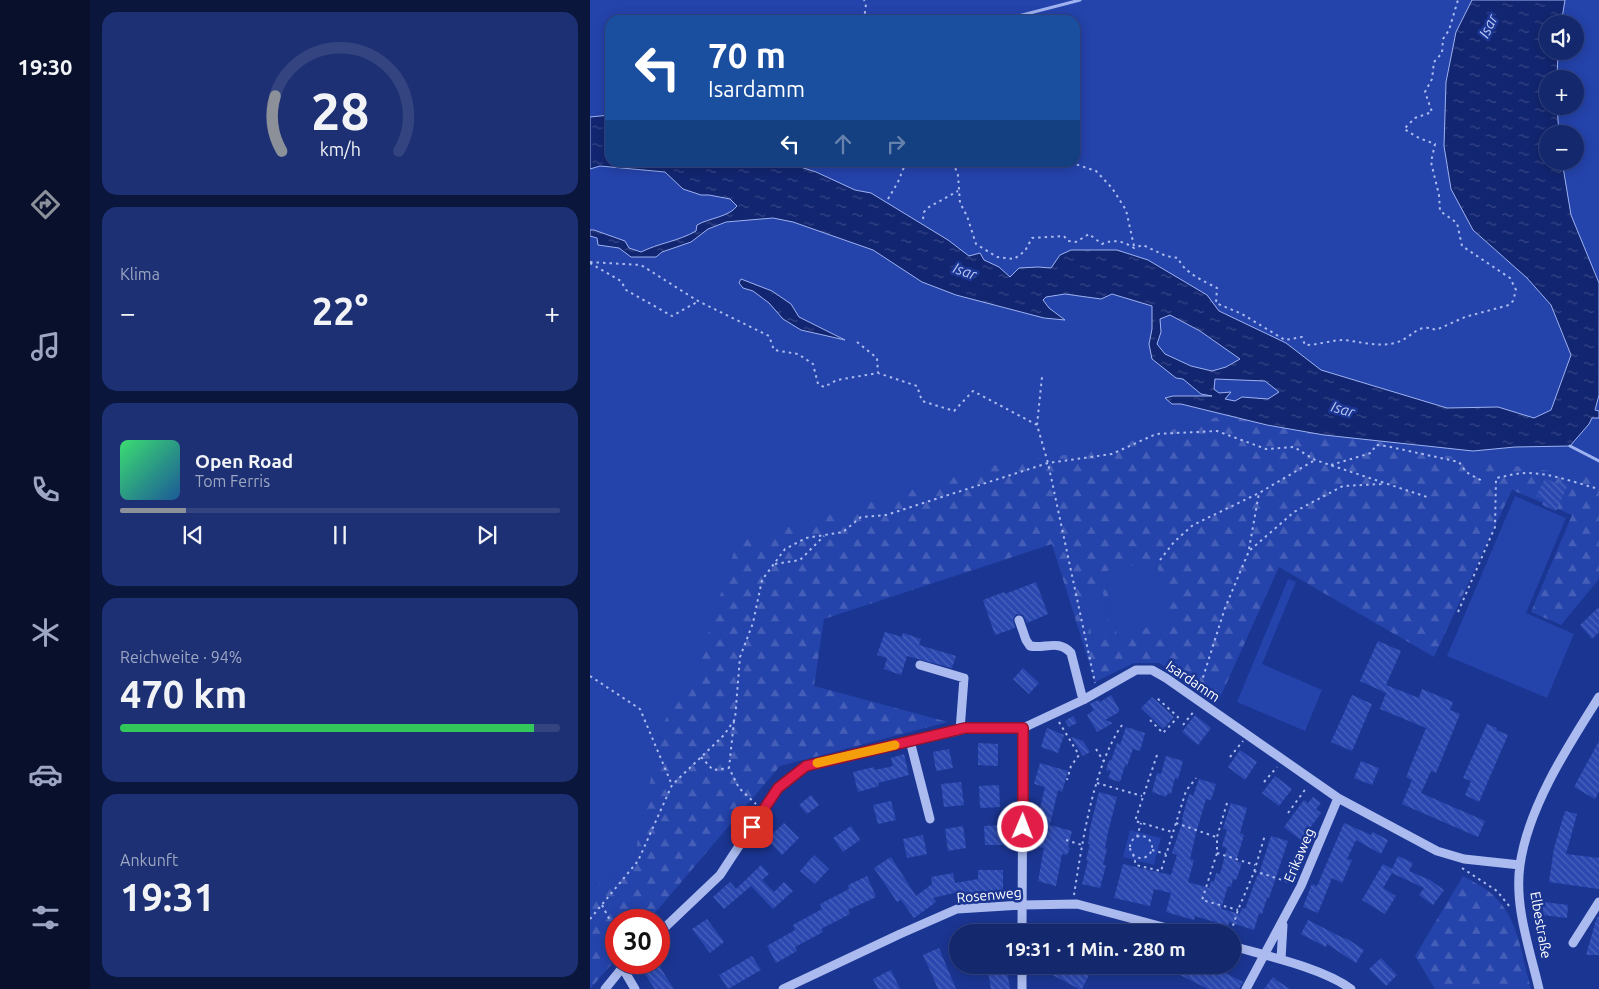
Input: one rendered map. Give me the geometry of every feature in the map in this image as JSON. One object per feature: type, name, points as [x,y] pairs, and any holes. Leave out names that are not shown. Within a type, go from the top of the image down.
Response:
[{"type":"street","points":[[1019,620],[1030,646],[1054,644],[1067,648],[1071,653],[1083,700]]},
{"type":"street","points":[[920,666],[964,678],[960,730]]},
{"type":"street","name":"Isardamm","points":[[670,923],[720,876],[778,788],[806,766],[960,730],[1023,728],[1083,700],[1136,670],[1152,670],[1166,678],[1338,798],[1437,851],[1464,859],[1520,865]]},
{"type":"street","points":[[1520,865],[1528,831],[1550,778],[1596,708],[1599,697]]},
{"type":"street","points":[[1022,924],[1023,728]]},
{"type":"street","points":[[910,741],[930,819]]},
{"type":"street","name":"Erikaweg","points":[[1246,989],[1301,886],[1338,798]]},
{"type":"street","name":"Elbestraße","points":[[1520,865],[1521,906],[1539,989]]},
{"type":"street","points":[[1573,943],[1599,902]]},
{"type":"street","name":"Rosenweg","points":[[783,989],[958,909],[1072,904],[1151,924]]},
{"type":"street","name":"Erikaweg","points":[[1281,959],[1283,921]]},
{"type":"street","points":[[1241,948],[1281,959],[1339,980],[1351,989]]},
{"type":"street","points":[[605,989],[617,974]]},
{"type":"street","points":[[628,974],[635,989]]},
{"type":"street","points":[[1022,974],[1022,989]]},
{"type":"path","points":[[864,0],[866,4],[865,15]]},
{"type":"path","points":[[1134,248],[1143,245],[1166,256],[1178,258],[1180,263],[1197,278],[1217,288],[1216,303],[1242,314],[1285,340],[1302,337],[1305,345],[1343,340],[1368,344],[1392,344],[1406,339],[1417,330],[1428,326],[1436,330],[1465,316],[1509,304],[1513,301],[1516,290],[1510,278],[1462,246],[1457,223],[1440,212],[1439,195],[1431,162],[1435,144],[1418,138],[1404,129],[1416,118],[1432,112],[1425,92],[1432,79],[1434,62],[1442,53],[1443,39],[1449,30],[1458,0]]},
{"type":"path","points":[[1080,166],[1096,171],[1112,188],[1126,210],[1134,248]]},
{"type":"path","points":[[888,199],[904,167]]},
{"type":"path","points":[[955,167],[958,175],[960,203],[967,216],[976,244],[997,257],[1014,258],[1025,251],[1032,238],[1064,236],[1068,241],[1076,242],[1089,234],[1102,244],[1111,240],[1124,241],[1134,248]]},
{"type":"path","points":[[923,219],[924,212],[929,207],[958,191]]},
{"type":"path","points":[[590,263],[621,281],[626,290],[672,316],[698,301]]},
{"type":"path","points":[[590,263],[641,266],[698,301],[769,336],[774,350],[798,354],[813,364],[818,384],[824,387],[838,380],[878,373],[917,386],[922,400],[954,411],[972,391],[1037,425]]},
{"type":"path","points":[[857,342],[877,358],[878,373]]},
{"type":"path","points":[[1042,377],[1037,425],[1048,463],[1097,692]]},
{"type":"path","points":[[763,810],[738,788],[729,768],[740,657],[753,623],[762,580],[785,549],[806,538],[843,532],[861,517],[886,515],[1048,463],[1112,454],[1156,434],[1217,431],[1266,449],[1294,448],[1315,460],[1430,498]]},
{"type":"path","points":[[1331,465],[1371,453],[1376,445],[1386,446],[1459,462],[1466,472],[1484,482]]},
{"type":"path","points":[[1160,560],[1174,542],[1193,525],[1259,493],[1315,460]]},
{"type":"path","points":[[1458,612],[1495,527],[1496,478],[1517,473],[1530,473],[1559,478],[1599,489]]},
{"type":"path","points":[[1249,551],[1294,512],[1343,486],[1385,484]]},
{"type":"path","points":[[1183,725],[1199,701],[1225,608],[1249,551],[1259,493]]},
{"type":"path","points":[[774,564],[800,560],[824,536]]},
{"type":"path","points":[[590,676],[640,709],[672,785]]},
{"type":"path","points":[[1150,720],[1163,732],[1178,717],[1157,698]]},
{"type":"path","points":[[1054,714],[1078,755],[1071,766],[1067,780]]},
{"type":"path","points":[[590,919],[638,862],[672,785],[724,735],[735,719]]},
{"type":"path","points":[[1072,904],[1082,845],[1097,783],[1113,738],[1122,725]]},
{"type":"path","points":[[1230,757],[1247,736]]},
{"type":"path","points":[[1096,749],[1104,762]]},
{"type":"path","points":[[1157,755],[1135,821],[1172,832]]},
{"type":"path","points":[[701,757],[713,770],[729,768]]},
{"type":"path","points":[[1264,782],[1283,760]]},
{"type":"path","points":[[1141,823],[1137,837],[1131,844],[1136,865],[1162,871],[1172,832],[1186,791],[1196,778]]},
{"type":"path","points":[[1288,813],[1313,780]]},
{"type":"path","points":[[1097,783],[1142,796]]},
{"type":"path","points":[[1227,803],[1217,837],[1217,853],[1202,900],[1238,910]]},
{"type":"path","points":[[1176,824],[1217,837]]},
{"type":"path","points":[[1234,924],[1254,871],[1265,835]]},
{"type":"path","points":[[1137,837],[1147,838],[1151,843],[1152,850]]},
{"type":"path","points":[[1066,840],[1082,845]]},
{"type":"path","points":[[1152,850],[1166,854]]},
{"type":"path","points":[[1133,854],[1138,857],[1145,857],[1152,850]]},
{"type":"path","points":[[1217,853],[1255,865]]},
{"type":"path","points":[[1461,867],[1497,890],[1511,907]]},
{"type":"path","points":[[1254,871],[1301,886]]},
{"type":"path","points":[[602,904],[605,910]]},
{"type":"green space","points":[[590,0],[1599,0],[1599,480],[1584,476],[1454,457],[1235,412],[1100,450],[999,464],[737,542],[697,670],[662,725],[633,863],[590,889]]},
{"type":"green space","points":[[590,244],[1181,404],[1267,425],[1324,435],[1599,418],[1599,579],[1561,625],[1531,612],[1572,515],[1512,490],[1434,657],[1279,567],[1218,702],[1159,663],[1134,663],[1095,682],[1052,544],[824,619],[814,686],[948,722],[780,766],[658,909],[605,909],[605,972],[590,989]]},
{"type":"green space","points":[[1515,496],[1566,518],[1526,613],[1574,634],[1547,698],[1447,656]]},
{"type":"green space","points":[[1156,560],[1170,622],[1117,635],[1103,572]]},
{"type":"green space","points":[[1288,579],[1296,582],[1262,664],[1322,690],[1305,731],[1237,702]]},
{"type":"green space","points":[[1101,583],[1112,638],[1093,642],[1082,587]]},
{"type":"green space","points":[[1130,830],[1161,838],[1154,865],[1123,857]]},
{"type":"green space","points":[[1463,876],[1489,892],[1504,907],[1519,940],[1531,989],[1435,989],[1415,956]]},
{"type":"water","name":"Isar","points":[[1472,0],[1565,0],[1562,15],[1539,15],[1539,60],[1558,60],[1557,70],[1539,70],[1539,115],[1558,115],[1558,125],[1539,125],[1539,170],[1564,170],[1571,215],[1599,283],[1599,395],[1595,410],[1599,411],[1599,418],[1592,418],[1570,446],[1515,447],[1473,451],[1324,435],[1267,425],[1181,404],[1172,404],[1165,398],[1173,396],[1212,396],[1201,394],[1183,379],[1176,378],[1152,359],[1149,344],[1152,329],[1152,306],[1112,294],[1101,299],[1065,294],[1046,297],[1043,300],[1049,308],[1065,320],[1044,318],[956,295],[922,282],[873,250],[793,222],[773,218],[726,222],[708,229],[691,242],[662,252],[656,257],[631,257],[619,248],[598,245],[597,238],[590,236],[590,230],[594,230],[625,241],[629,248],[641,252],[696,231],[697,225],[729,213],[737,206],[730,199],[701,195],[683,189],[665,172],[611,167],[800,167],[855,190],[871,193],[948,240],[969,256],[980,253],[984,260],[999,267],[1010,277],[1019,268],[1051,268],[1060,255],[1071,250],[1117,250],[1148,260],[1207,295],[1219,311],[1286,343],[1321,370],[1447,408],[1498,407],[1534,418],[1551,410],[1571,355],[1551,305],[1527,278],[1473,230],[1451,189],[1444,146],[1446,82],[1456,32]],"holes":[[[1170,315],[1200,331],[1240,359],[1226,367],[1212,371],[1191,366],[1165,354],[1157,344],[1161,332],[1160,319]],[[1215,379],[1265,381],[1279,392],[1268,399],[1242,397],[1235,401],[1225,399],[1231,392],[1219,393],[1214,389]]]},
{"type":"water","points":[[605,116],[605,166],[590,169],[590,117]]},
{"type":"water","points":[[741,279],[772,291],[791,304],[799,317],[845,340],[801,330],[783,319],[769,303],[753,291],[743,288],[739,283]]},
{"type":"building","points":[[1545,478],[1557,484],[1559,481],[1568,485],[1556,511],[1542,505],[1544,500],[1536,496]]},
{"type":"building","points":[[1036,582],[1048,614],[1027,623],[1023,615],[1016,614],[1013,619],[1015,628],[995,635],[983,600]]},
{"type":"building","points":[[1599,607],[1599,632],[1592,639],[1580,625]]},
{"type":"building","points":[[885,632],[902,637],[903,633],[921,639],[919,645],[956,656],[952,668],[907,656],[901,675],[884,669],[887,658],[877,655]]},
{"type":"building","points":[[1378,641],[1401,651],[1386,685],[1419,698],[1422,689],[1453,702],[1450,710],[1460,714],[1436,773],[1431,771],[1421,793],[1485,821],[1478,837],[1402,804],[1412,780],[1406,777],[1426,728],[1380,709],[1386,693],[1360,681]]},
{"type":"building","points":[[1023,668],[1039,683],[1029,694],[1013,679]]},
{"type":"building","points":[[1111,695],[1119,712],[1105,720],[1113,723],[1097,732],[1087,715],[1094,710],[1090,704],[1098,700],[1100,702]]},
{"type":"building","points":[[1352,695],[1372,704],[1352,751],[1331,742]]},
{"type":"building","points":[[1152,697],[1174,717],[1163,729],[1141,708]]},
{"type":"building","points":[[1195,715],[1211,728],[1198,745],[1182,732]]},
{"type":"building","points":[[1073,716],[1077,723],[1069,727],[1065,721]]},
{"type":"building","points":[[1487,724],[1508,735],[1479,802],[1465,795],[1471,781],[1463,778]]},
{"type":"building","points":[[1126,727],[1145,733],[1140,751],[1133,749],[1127,766],[1125,765],[1120,782],[1108,778],[1111,771],[1106,770],[1117,743],[1120,745]]},
{"type":"building","points":[[1047,728],[1064,735],[1058,753],[1041,747]]},
{"type":"building","points":[[1071,737],[1083,741],[1090,752],[1083,756]]},
{"type":"building","points":[[1599,741],[1599,791],[1595,799],[1574,787]]},
{"type":"building","points":[[978,743],[998,744],[998,766],[978,765]]},
{"type":"building","points":[[949,749],[953,768],[936,771],[933,752]]},
{"type":"building","points":[[1240,750],[1257,762],[1245,780],[1228,767]]},
{"type":"building","points":[[904,754],[909,775],[878,783],[879,786],[858,792],[853,772],[874,767],[875,770],[893,766],[891,758]]},
{"type":"building","points":[[1166,756],[1183,761],[1178,779],[1175,778],[1171,794],[1168,793],[1166,797],[1152,792],[1157,773],[1161,774]]},
{"type":"building","points":[[1361,761],[1379,768],[1372,785],[1354,778]]},
{"type":"building","points":[[1040,763],[1068,771],[1062,792],[1058,790],[1050,825],[1072,831],[1068,847],[1070,848],[1067,855],[1062,854],[1056,886],[1038,881],[1044,848],[1039,847],[1044,831],[1035,829],[1045,787],[1034,784]]},
{"type":"building","points":[[1275,776],[1292,789],[1279,806],[1262,793]]},
{"type":"building","points":[[1199,779],[1216,784],[1211,800],[1206,799],[1196,833],[1190,859],[1194,860],[1188,882],[1209,888],[1211,881],[1214,882],[1216,873],[1220,874],[1227,848],[1222,846],[1227,830],[1223,828],[1231,803],[1247,808],[1240,833],[1244,835],[1236,861],[1242,863],[1236,880],[1233,879],[1231,887],[1228,886],[1221,909],[1240,914],[1242,908],[1245,909],[1258,877],[1271,836],[1288,841],[1269,898],[1267,898],[1262,914],[1259,913],[1254,930],[1241,926],[1241,924],[1229,922],[1228,924],[1221,924],[1195,916],[1194,920],[1166,912],[1171,893],[1154,889],[1150,906],[1114,898],[1123,864],[1171,875],[1177,855],[1172,853],[1189,794],[1193,796]]},
{"type":"building","points":[[961,782],[964,805],[944,807],[941,784]]},
{"type":"building","points":[[999,785],[1000,807],[980,808],[979,786]]},
{"type":"building","points":[[1099,792],[1117,797],[1105,848],[1107,849],[1103,865],[1106,865],[1100,888],[1082,884],[1088,861],[1086,860],[1090,844],[1088,844],[1090,828]]},
{"type":"building","points":[[811,795],[819,805],[807,814],[799,805]]},
{"type":"building","points":[[1313,797],[1321,803],[1316,809],[1321,813],[1301,840],[1284,827],[1304,800],[1308,803]]},
{"type":"building","points":[[891,801],[896,820],[878,824],[873,805]]},
{"type":"building","points":[[1565,811],[1577,814],[1566,854],[1599,858],[1599,889],[1549,882],[1554,848]]},
{"type":"building","points":[[784,823],[799,838],[782,855],[767,839]]},
{"type":"building","points":[[1344,823],[1371,835],[1373,832],[1388,840],[1381,854],[1356,840],[1347,859],[1352,860],[1342,883],[1332,878],[1318,913],[1303,907],[1312,884],[1317,886]]},
{"type":"building","points":[[1003,825],[1003,845],[985,845],[984,826]]},
{"type":"building","points":[[851,826],[860,840],[843,852],[833,838]]},
{"type":"building","points":[[963,826],[966,848],[948,851],[945,829]]},
{"type":"building","points":[[923,835],[927,854],[907,858],[903,839]]},
{"type":"building","points":[[814,855],[829,869],[815,884],[800,871]]},
{"type":"building","points":[[1398,856],[1413,863],[1409,871],[1430,880],[1444,890],[1433,905],[1419,895],[1424,888],[1392,873],[1383,888],[1396,896],[1385,914],[1362,900],[1383,864],[1392,869]]},
{"type":"building","points":[[891,857],[916,896],[932,884],[931,877],[953,873],[955,883],[978,879],[978,870],[1003,870],[1003,891],[975,891],[976,894],[958,897],[958,892],[933,898],[936,902],[914,918],[901,900],[897,902],[874,868]]},
{"type":"building","points":[[761,865],[769,874],[762,880],[774,892],[784,882],[793,891],[773,909],[751,886],[724,909],[713,897],[730,882],[736,889]]},
{"type":"building","points":[[867,876],[876,897],[848,910],[850,914],[821,929],[823,932],[795,947],[797,951],[776,963],[767,946],[795,930],[793,925],[822,909],[820,904],[849,889],[848,885]]},
{"type":"building","points":[[1544,902],[1568,905],[1567,918],[1542,915]]},
{"type":"building","points":[[1597,917],[1599,917],[1599,955],[1586,955]]},
{"type":"building","points":[[707,919],[724,942],[710,953],[692,929]]},
{"type":"building","points":[[1308,920],[1346,938],[1364,950],[1356,963],[1327,944],[1326,947],[1301,934]]},
{"type":"building","points":[[939,948],[956,989],[938,989],[923,955]]},
{"type":"building","points":[[752,956],[761,970],[728,989],[719,975]]},
{"type":"building","points":[[1381,958],[1397,975],[1386,986],[1369,969]]},
{"type":"building","points":[[891,970],[900,989],[878,989],[873,979]]},
{"type":"building","points":[[645,974],[665,974],[674,989],[655,989]]},
{"type":"building","points":[[988,974],[1008,974],[1010,989],[991,989]]},
{"type":"building","points":[[1051,974],[1090,974],[1082,989]]},
{"type":"building","points":[[1178,974],[1227,974],[1243,982],[1239,989],[1208,989]]},
{"type":"building","points":[[1273,977],[1276,980],[1290,989],[1264,989]]},
{"type":"waterway","points":[[1022,15],[1080,0]]},
{"type":"waterway","points":[[1570,446],[1599,461]]},
{"type":"slow traffic","points":[[817,763],[895,745]]},
{"type":"route","points":[[752,827],[778,788],[806,766],[965,728],[1023,728],[1023,827]]}]
